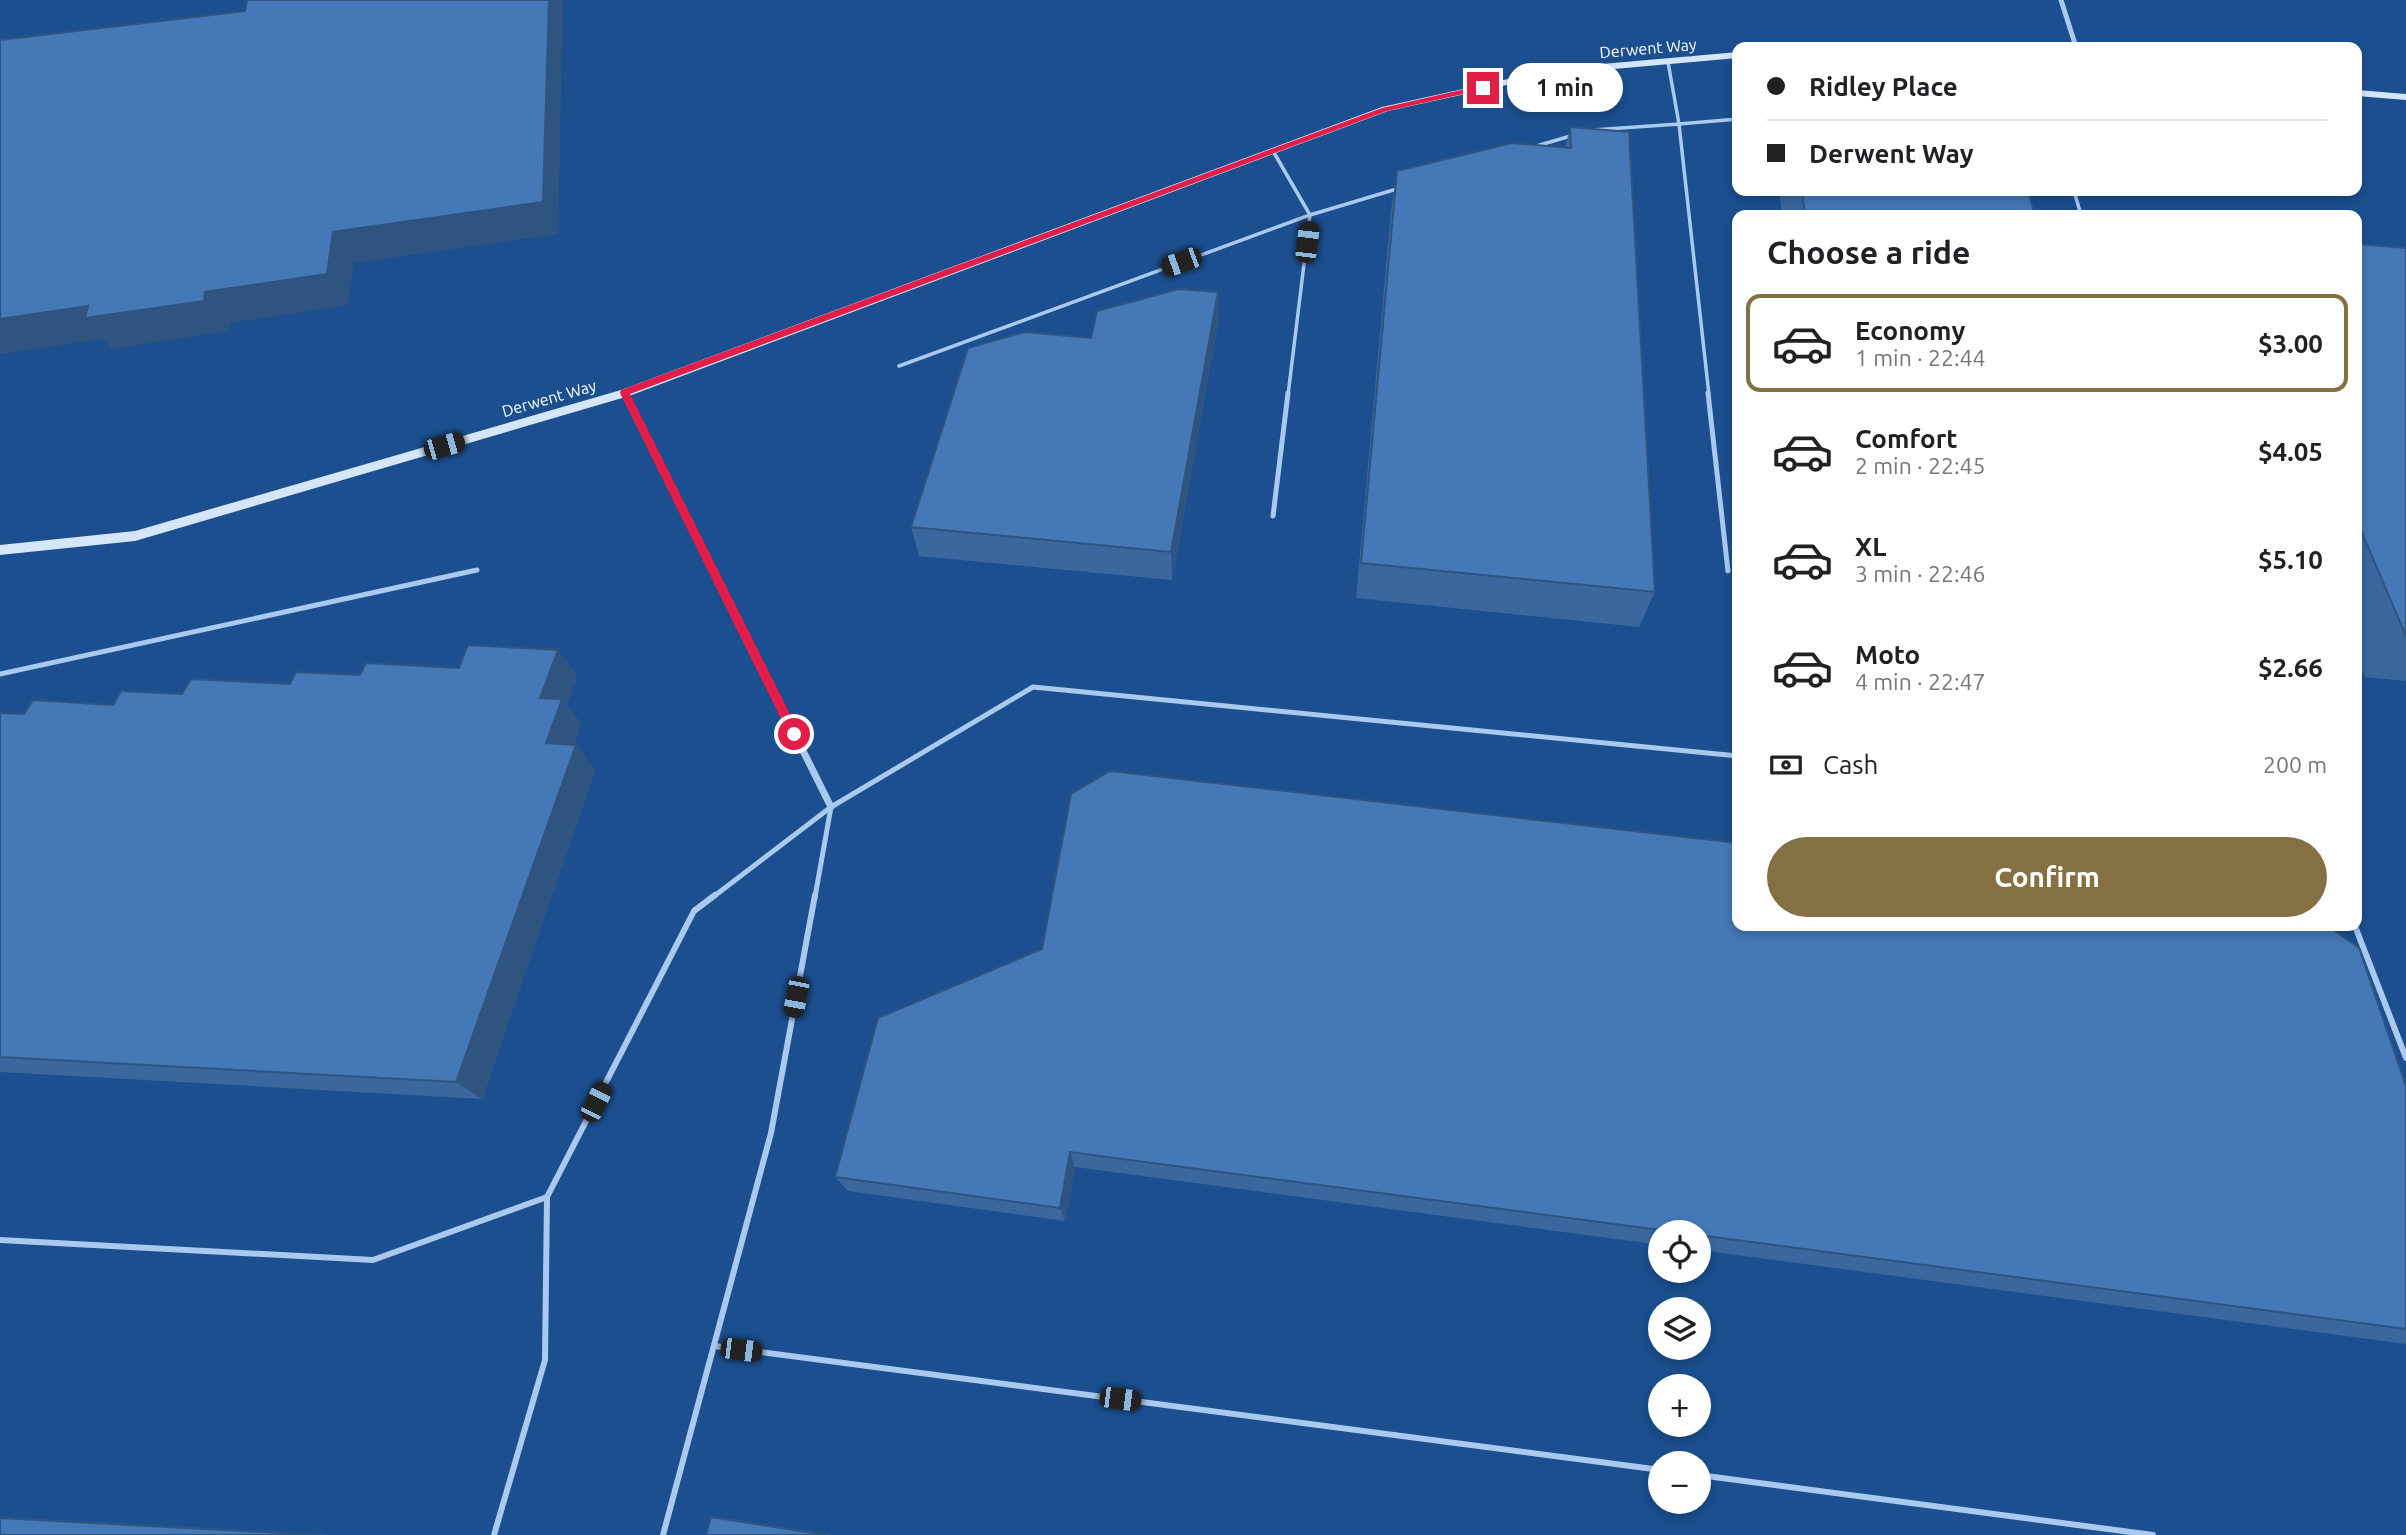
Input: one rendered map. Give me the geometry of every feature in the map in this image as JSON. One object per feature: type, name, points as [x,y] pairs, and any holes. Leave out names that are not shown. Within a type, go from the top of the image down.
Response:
[{"type":"street","points":[[2061,0],[2074,42]]},
{"type":"street","name":"Derwent Way","points":[[0,550],[135,536],[625,393],[1398,106],[1557,71],[1732,56]]},
{"type":"street","points":[[2362,93],[2406,97]]},
{"type":"street","points":[[625,393],[831,807]]},
{"type":"lane","points":[[1668,62],[1679,124],[1728,571]]},
{"type":"lane","points":[[1587,131],[1732,120]]},
{"type":"lane","points":[[1521,151],[1574,135]]},
{"type":"lane","points":[[1273,151],[1310,215],[1273,516]]},
{"type":"lane","points":[[899,366],[1310,215],[1402,187]]},
{"type":"lane","points":[[0,674],[477,570]]},
{"type":"lane","points":[[494,1535],[545,1360],[547,1197],[694,911],[831,807],[1034,687],[1732,755]]},
{"type":"lane","points":[[663,1535],[771,1133],[831,807]]},
{"type":"lane","points":[[2357,931],[2406,1058]]},
{"type":"lane","points":[[0,1240],[373,1260],[547,1197]]},
{"type":"lane","points":[[714,1346],[1648,1468]]},
{"type":"lane","points":[[1711,1477],[2153,1535]]},
{"type":"building","points":[[247,0],[549,0],[543,202],[333,232],[327,274],[205,292],[204,301],[85,318],[88,306],[0,319],[0,40],[245,11]]},
{"type":"building","points":[[1570,127],[1629,132],[1655,592],[1361,563],[1397,171],[1512,143],[1571,148]]},
{"type":"building","points":[[1803,196],[2029,196],[2034,210],[1804,210]]},
{"type":"building","points":[[2362,244],[2406,248],[2406,636],[2362,533]]},
{"type":"building","points":[[1179,289],[1218,292],[1171,552],[911,527],[968,348],[1025,332],[1091,338],[1097,311]]},
{"type":"building","points":[[468,645],[558,650],[540,698],[562,699],[546,743],[576,745],[456,1082],[0,1057],[0,713],[24,714],[33,700],[113,705],[121,691],[182,694],[191,679],[290,684],[296,672],[360,675],[366,663],[459,668]]},
{"type":"building","points":[[1110,771],[1732,842],[1732,931],[2335,931],[2359,948],[2406,1086],[2406,1329],[1711,1237],[1711,1220],[1648,1220],[1648,1228],[1070,1152],[1060,1208],[835,1177],[878,1018],[1042,949],[1071,794]]},
{"type":"building","points":[[711,1517],[826,1535],[706,1535]]},
{"type":"building","points":[[0,1518],[318,1535],[0,1535]]},
{"type":"route","points":[[794,734],[625,393],[1385,109],[1483,88]]}]
